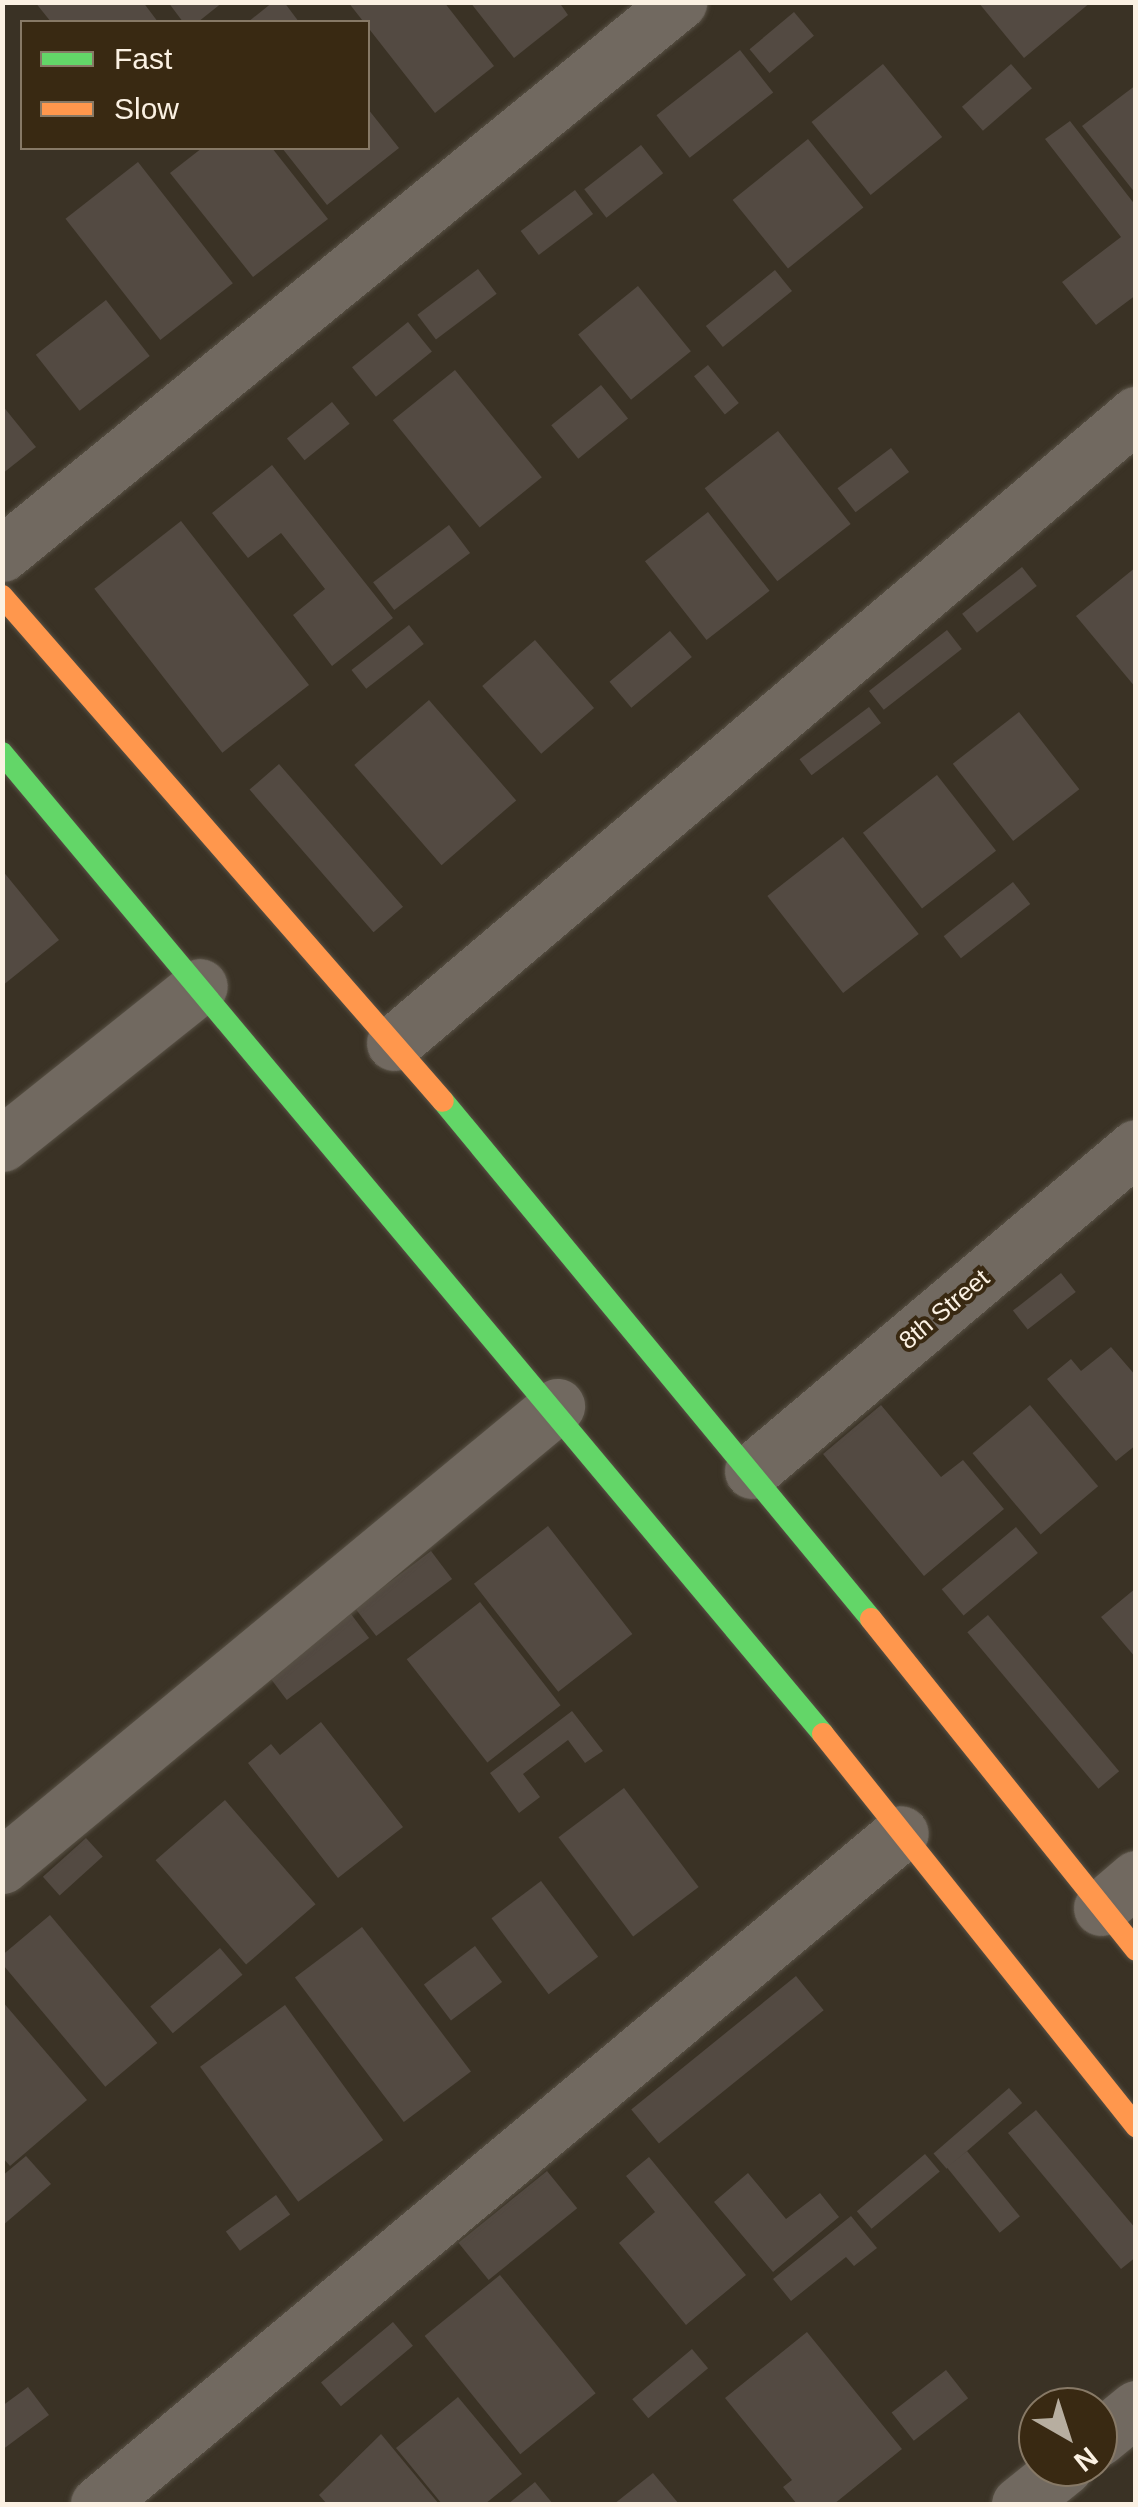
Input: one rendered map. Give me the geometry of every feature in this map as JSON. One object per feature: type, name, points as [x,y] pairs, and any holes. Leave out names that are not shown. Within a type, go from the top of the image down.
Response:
[{"type":"street","points":[[2,554],[679,2]]},
{"type":"street","points":[[394,1043],[1136,414]]},
{"type":"street","points":[[2,596],[394,1043],[752,1471],[1118,1893],[1136,1950]]},
{"type":"street","points":[[2,753],[557,1406],[1136,2126]]},
{"type":"street","points":[[2,1144],[200,986]]},
{"type":"street","name":"8th Street","points":[[752,1471],[1136,1147]]},
{"type":"street","points":[[2,1866],[557,1406]]},
{"type":"street","points":[[98,2504],[900,1833]]},
{"type":"street","points":[[1019,2504],[1040,2487]]},
{"type":"building","points":[[35,2],[143,2],[156,20],[49,20]]},
{"type":"building","points":[[168,2],[223,2],[200,20],[182,20]]},
{"type":"building","points":[[273,2],[284,2],[298,20],[250,20]]},
{"type":"building","points":[[348,2],[444,2],[494,66],[435,113],[370,30],[370,20],[362,20]]},
{"type":"building","points":[[470,2],[559,2],[568,15],[514,58]]},
{"type":"building","points":[[978,2],[1091,2],[1024,58]]},
{"type":"building","points":[[794,12],[814,36],[769,73],[750,49]]},
{"type":"building","points":[[740,50],[773,93],[690,158],[656,115]]},
{"type":"building","points":[[883,64],[942,137],[871,195],[812,122]]},
{"type":"building","points":[[1011,64],[1032,88],[983,131],[962,107]]},
{"type":"building","points":[[1136,85],[1136,194],[1082,126]]},
{"type":"building","points":[[370,112],[399,148],[327,205],[284,150],[370,150]]},
{"type":"building","points":[[1070,121],[1136,206],[1136,295],[1096,325],[1062,282],[1121,237],[1045,139]]},
{"type":"building","points":[[808,139],[863,207],[788,268],[733,200]]},
{"type":"building","points":[[641,145],[663,173],[606,218],[584,189]]},
{"type":"building","points":[[199,150],[274,150],[328,219],[253,277],[170,173]]},
{"type":"building","points":[[138,162],[233,283],[160,340],[66,219]]},
{"type":"building","points":[[575,190],[593,214],[539,255],[521,231]]},
{"type":"building","points":[[478,269],[497,294],[436,339],[417,315]]},
{"type":"building","points":[[775,270],[792,291],[723,347],[706,326]]},
{"type":"building","points":[[638,286],[691,351],[631,400],[578,334]]},
{"type":"building","points":[[106,300],[150,356],[80,411],[36,355]]},
{"type":"building","points":[[408,322],[432,352],[376,397],[352,367]]},
{"type":"building","points":[[708,365],[739,403],[725,414],[694,376]]},
{"type":"building","points":[[455,370],[542,477],[480,528],[393,420]]},
{"type":"building","points":[[601,385],[628,418],[578,459],[551,425]]},
{"type":"building","points":[[332,402],[350,424],[305,460],[287,439]]},
{"type":"building","points":[[2,405],[36,447],[2,474]]},
{"type":"building","points":[[778,431],[851,524],[777,581],[705,488]]},
{"type":"building","points":[[891,448],[909,472],[856,512],[837,488]]},
{"type":"building","points":[[272,465],[393,618],[332,666],[293,615],[325,589],[281,533],[248,558],[212,513]]},
{"type":"building","points":[[708,512],[770,591],[707,640],[645,561]]},
{"type":"building","points":[[181,521],[309,685],[222,753],[94,589]]},
{"type":"building","points":[[449,525],[470,553],[394,610],[373,582]]},
{"type":"building","points":[[1022,567],[1037,586],[977,633],[962,614]]},
{"type":"building","points":[[1136,567],[1136,688],[1076,616]]},
{"type":"building","points":[[409,625],[424,644],[366,689],[351,670]]},
{"type":"building","points":[[947,630],[962,649],[884,710],[869,691]]},
{"type":"building","points":[[670,631],[692,657],[631,708],[609,682]]},
{"type":"building","points":[[535,640],[594,708],[541,754],[482,686]]},
{"type":"building","points":[[429,700],[516,800],[442,865],[354,765]]},
{"type":"building","points":[[869,707],[881,723],[812,775],[800,759]]},
{"type":"building","points":[[1019,712],[1079,789],[1013,841],[953,764]]},
{"type":"building","points":[[279,764],[403,907],[374,932],[250,790]]},
{"type":"building","points":[[937,775],[996,851],[922,909],[863,833]]},
{"type":"building","points":[[843,837],[919,934],[843,993],[767,896]]},
{"type":"building","points":[[2,870],[59,940],[2,986]]},
{"type":"building","points":[[1013,882],[1030,904],[961,958],[944,936]]},
{"type":"building","points":[[1061,1273],[1076,1292],[1028,1329],[1013,1311]]},
{"type":"building","points":[[1111,1347],[1136,1376],[1136,1445],[1116,1461],[1047,1379],[1071,1359],[1081,1371]]},
{"type":"building","points":[[881,1405],[941,1477],[963,1460],[1004,1509],[924,1576],[823,1454]]},
{"type":"building","points":[[1030,1405],[1098,1486],[1041,1534],[973,1453]]},
{"type":"building","points":[[548,1526],[632,1634],[558,1692],[474,1584]]},
{"type":"building","points":[[1016,1527],[1038,1553],[964,1615],[942,1589]]},
{"type":"building","points":[[431,1551],[452,1579],[376,1636],[355,1608]]},
{"type":"building","points":[[1136,1588],[1136,1658],[1101,1617]]},
{"type":"building","points":[[480,1602],[561,1705],[487,1762],[407,1659]]},
{"type":"building","points":[[351,1614],[369,1638],[287,1700],[269,1676]]},
{"type":"building","points":[[988,1615],[1119,1771],[1098,1789],[967,1632]]},
{"type":"building","points":[[572,1711],[603,1751],[585,1763],[568,1740],[523,1774],[540,1797],[519,1813],[490,1773]]},
{"type":"building","points":[[321,1722],[403,1827],[338,1878],[248,1763],[271,1744],[280,1755]]},
{"type":"building","points":[[624,1788],[699,1887],[633,1936],[559,1837]]},
{"type":"building","points":[[225,1800],[316,1904],[246,1965],[156,1860]]},
{"type":"building","points":[[86,1838],[103,1857],[60,1895],[43,1877]]},
{"type":"building","points":[[541,1881],[598,1957],[549,1994],[491,1918]]},
{"type":"building","points":[[50,1915],[157,2043],[105,2087],[2,1964],[2,1955]]},
{"type":"building","points":[[362,1927],[471,2072],[404,2122],[295,1978]]},
{"type":"building","points":[[475,1946],[502,1982],[451,2020],[424,1985]]},
{"type":"building","points":[[220,1948],[242,1975],[173,2033],[150,2006]]},
{"type":"building","points":[[796,1976],[824,2010],[659,2144],[631,2109]]},
{"type":"building","points":[[2,2001],[87,2100],[10,2166],[2,2157]]},
{"type":"building","points":[[285,2005],[383,2140],[298,2202],[200,2067]]},
{"type":"building","points":[[1009,2088],[1022,2103],[947,2169],[934,2154]]},
{"type":"building","points":[[1036,2110],[1136,2229],[1136,2257],[1121,2269],[1008,2133]]},
{"type":"building","points":[[967,2151],[1020,2216],[1000,2233],[947,2167]]},
{"type":"building","points":[[925,2154],[940,2172],[872,2229],[857,2211]]},
{"type":"building","points":[[26,2156],[51,2184],[2,2226],[2,2176]]},
{"type":"building","points":[[649,2157],[746,2275],[686,2325],[619,2243],[655,2212],[626,2176]]},
{"type":"building","points":[[547,2171],[577,2208],[489,2280],[458,2243]]},
{"type":"building","points":[[748,2173],[786,2219],[820,2193],[839,2217],[773,2272],[714,2202]]},
{"type":"building","points":[[276,2195],[290,2214],[240,2251],[226,2231]]},
{"type":"building","points":[[851,2216],[877,2248],[854,2266],[846,2257],[791,2301],[773,2279]]},
{"type":"building","points":[[500,2275],[596,2393],[520,2454],[425,2336]]},
{"type":"building","points":[[393,2322],[413,2346],[341,2406],[321,2382]]},
{"type":"building","points":[[807,2332],[902,2449],[834,2504],[797,2504],[783,2487],[792,2480],[725,2398]]},
{"type":"building","points":[[692,2349],[708,2368],[648,2418],[632,2399]]},
{"type":"building","points":[[946,2370],[968,2398],[914,2441],[892,2412]]},
{"type":"building","points":[[28,2387],[49,2415],[2,2450],[2,2406]]},
{"type":"building","points":[[458,2397],[522,2474],[485,2504],[442,2504],[396,2448]]},
{"type":"building","points":[[381,2434],[439,2504],[327,2504],[319,2495]]},
{"type":"building","points":[[653,2473],[679,2504],[614,2504]]},
{"type":"building","points":[[535,2482],[553,2504],[508,2504]]},
{"type":"traffic: fast","points":[[2,753],[823,1734]]},
{"type":"traffic: fast","points":[[443,1101],[871,1619]]},
{"type":"traffic: slow","points":[[2,596],[443,1101]]},
{"type":"traffic: slow","points":[[871,1619],[1136,1950]]},
{"type":"traffic: slow","points":[[823,1734],[1136,2126]]}]
